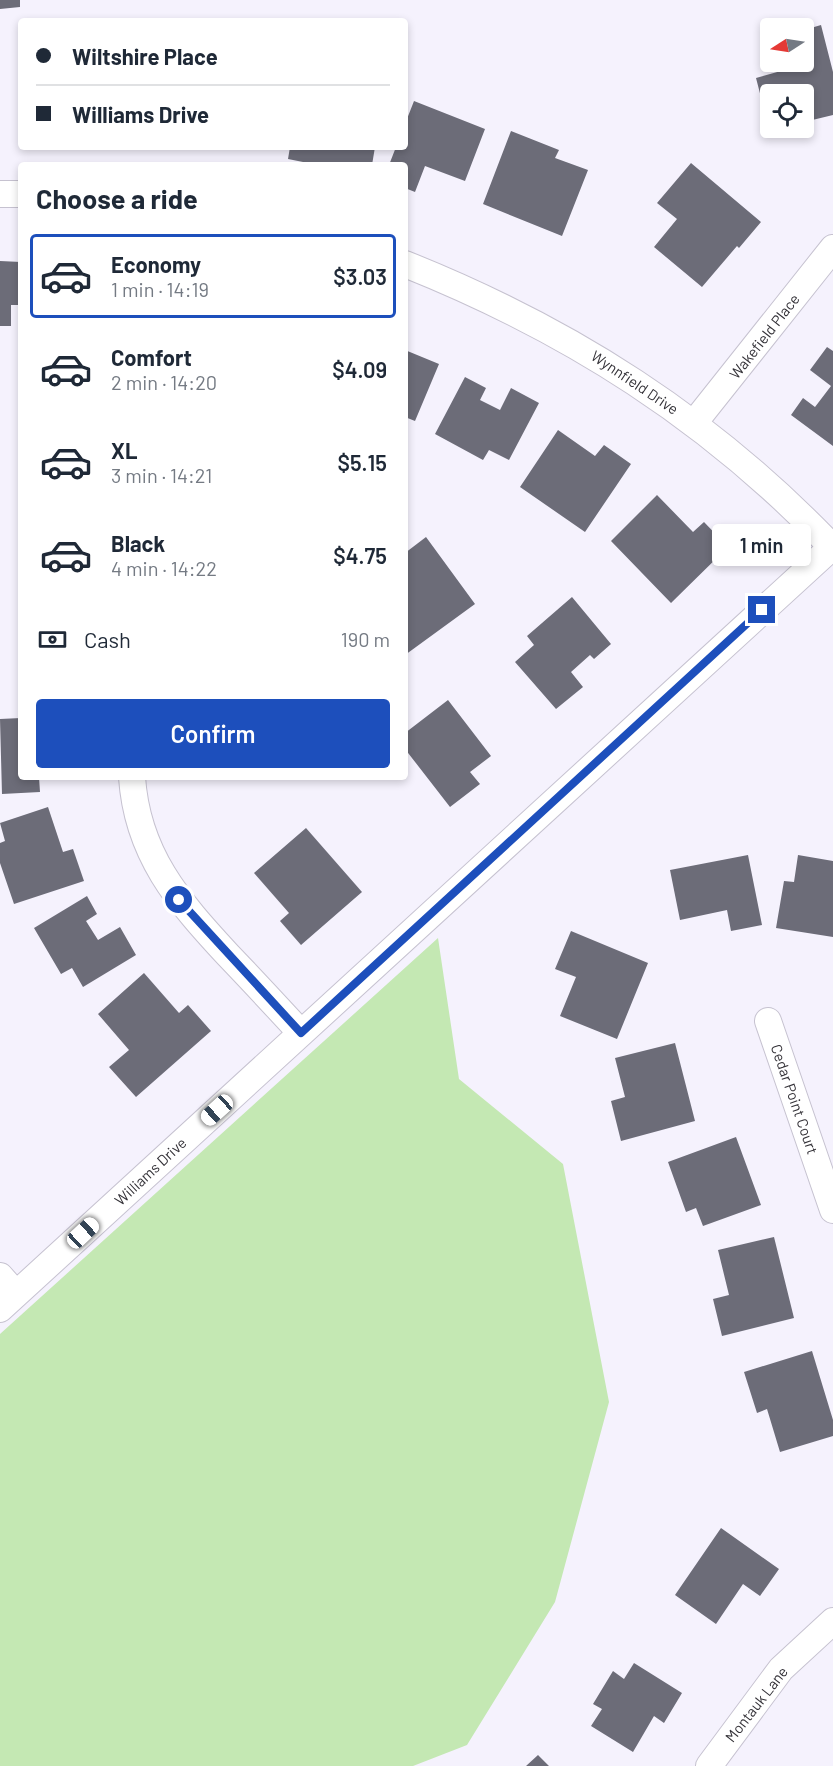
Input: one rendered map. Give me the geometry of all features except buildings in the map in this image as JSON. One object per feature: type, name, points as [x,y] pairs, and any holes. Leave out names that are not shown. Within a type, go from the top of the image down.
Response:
[{"type":"street","points":[[0,194],[18,194]]},
{"type":"street","name":"Wakefield Place","points":[[694,423],[833,248]]},
{"type":"street","name":"Wynnfield Drive","points":[[408,265],[548,328],[618,370],[694,423],[790,506],[832,548]]},
{"type":"street","name":"Williams Drive","points":[[5,1293],[301,1033],[832,548]]},
{"type":"street","points":[[133,780],[141,826],[167,884],[193,916],[301,1033]]},
{"type":"street","name":"Cedar Point Court","points":[[768,1021],[833,1210]]},
{"type":"street","name":"Montauk Lane","points":[[709,1766],[781,1669],[833,1621]]},
{"type":"green space","points":[[438,938],[459,1079],[563,1164],[609,1402],[555,1602],[467,1745],[413,1766],[0,1766],[0,1334]]},
{"type":"route","points":[[179,900],[301,1033],[762,610]]}]
